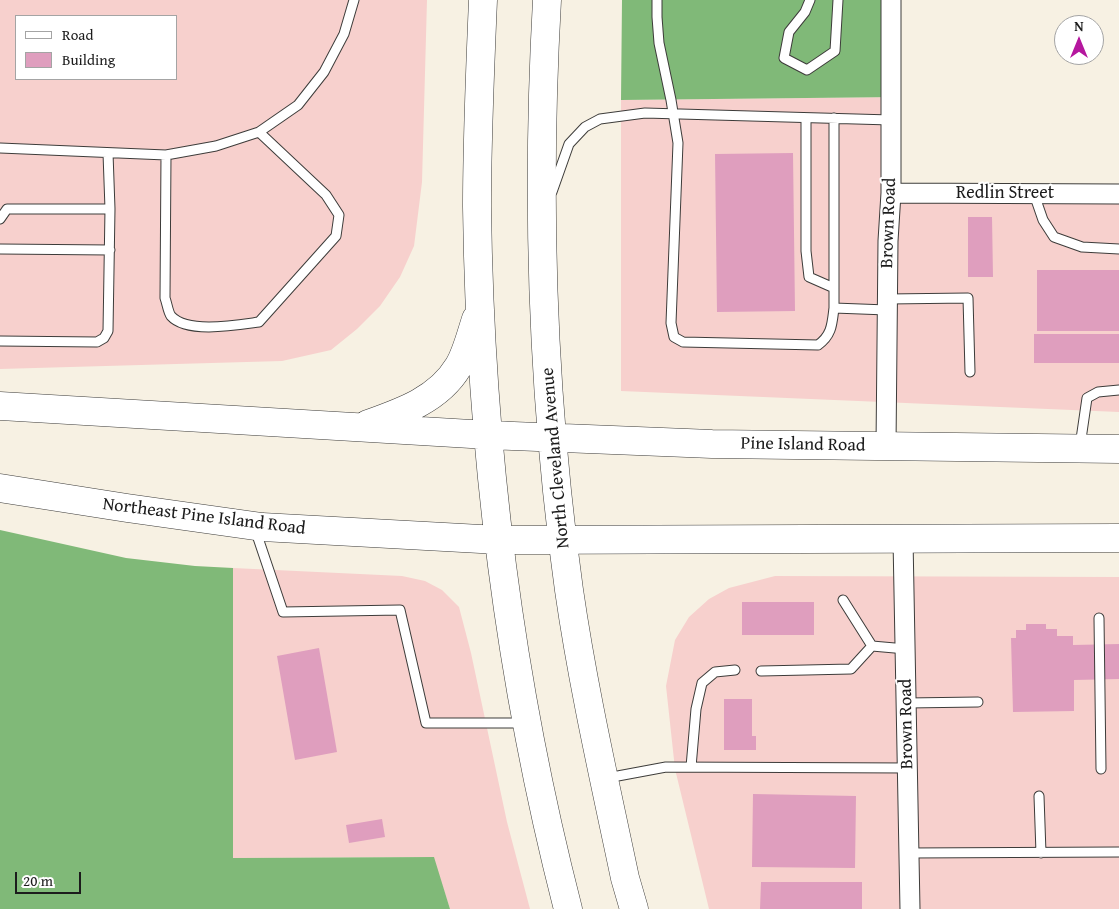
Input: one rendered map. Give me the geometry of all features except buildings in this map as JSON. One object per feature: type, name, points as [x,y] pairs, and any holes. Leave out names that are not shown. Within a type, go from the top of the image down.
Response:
[{"type":"main road","points":[[483,0],[478,109],[477,208],[488,435],[510,628],[526,723],[568,909]]},
{"type":"main road","name":"North Cleveland Avenue","points":[[547,0],[543,63],[542,220],[546,340],[552,438],[569,590],[582,672],[634,909]]},
{"type":"main road","points":[[358,428],[406,410],[438,390],[459,367],[481,306]]},
{"type":"main road","points":[[0,406],[488,435]]},
{"type":"main road","name":"Pine Island Road","points":[[488,435],[712,444],[1119,449]]},
{"type":"main road","name":"Northeast Pine Island Road","points":[[0,488],[254,526],[500,540]]},
{"type":"main road","points":[[500,540],[1119,538]]},
{"type":"street","name":"Brown Road","points":[[886,446],[888,241],[891,193],[891,0]]},
{"type":"street","name":"Redlin Street","points":[[891,193],[1119,194]]},
{"type":"street","name":"Brown Road","points":[[903,538],[910,909]]},
{"type":"lane","points":[[0,148],[166,154],[216,146],[259,132],[298,105],[324,72],[344,34],[354,0]]},
{"type":"lane","points":[[657,0],[656,17],[659,43],[678,143],[671,323],[674,337],[683,342],[818,345],[832,331],[834,308],[834,118]]},
{"type":"lane","points":[[810,0],[805,12],[788,32],[784,58],[807,70],[836,51],[838,0]]},
{"type":"lane","points":[[542,220],[569,144],[585,126],[600,119],[645,113],[891,120]]},
{"type":"lane","points":[[806,118],[806,251],[809,278],[834,288]]},
{"type":"lane","points":[[166,154],[165,298],[171,316],[184,325],[221,327],[259,322],[336,236],[339,214],[326,195],[259,132]]},
{"type":"lane","points":[[0,341],[97,342],[104,338],[108,331],[110,250],[108,153]]},
{"type":"lane","points":[[1034,194],[1043,220],[1054,237],[1082,247],[1119,249]]},
{"type":"lane","points":[[0,218],[7,209],[110,209]]},
{"type":"lane","points":[[0,249],[110,250]]},
{"type":"lane","points":[[834,308],[968,298],[970,372]]},
{"type":"lane","points":[[1080,448],[1087,398],[1098,392],[1119,390]]},
{"type":"lane","points":[[254,526],[283,612],[400,610],[426,723],[526,723]]},
{"type":"lane","points":[[843,600],[872,646]]},
{"type":"lane","points":[[1099,618],[1101,769]]},
{"type":"lane","points":[[872,646],[906,649]]},
{"type":"lane","points":[[761,671],[851,668],[872,646]]},
{"type":"lane","points":[[691,767],[696,709],[702,683],[715,672],[735,670]]},
{"type":"lane","points":[[907,704],[978,702]]},
{"type":"lane","points":[[604,779],[666,767],[908,768]]},
{"type":"lane","points":[[1039,796],[1041,853]]},
{"type":"lane","points":[[909,853],[1119,852]]},
{"type":"shaded area","points":[[0,0],[427,0],[422,182],[414,246],[400,277],[380,306],[357,329],[331,350],[282,361],[0,369]]},
{"type":"shaded area","points":[[900,97],[901,184],[1119,185],[1119,412],[621,391],[621,100]]},
{"type":"shaded area","points":[[233,568],[402,576],[425,581],[442,590],[459,607],[471,653],[507,822],[530,909],[450,909],[433,857],[233,858]]},
{"type":"shaded area","points":[[775,576],[1119,577],[1119,909],[709,909],[675,769],[666,686],[675,640],[689,617],[709,599],[729,588]]},
{"type":"green space","points":[[622,0],[899,0],[900,97],[621,100]]},
{"type":"green space","points":[[0,530],[126,558],[195,566],[233,568],[233,858],[434,857],[450,909],[0,909]]}]
